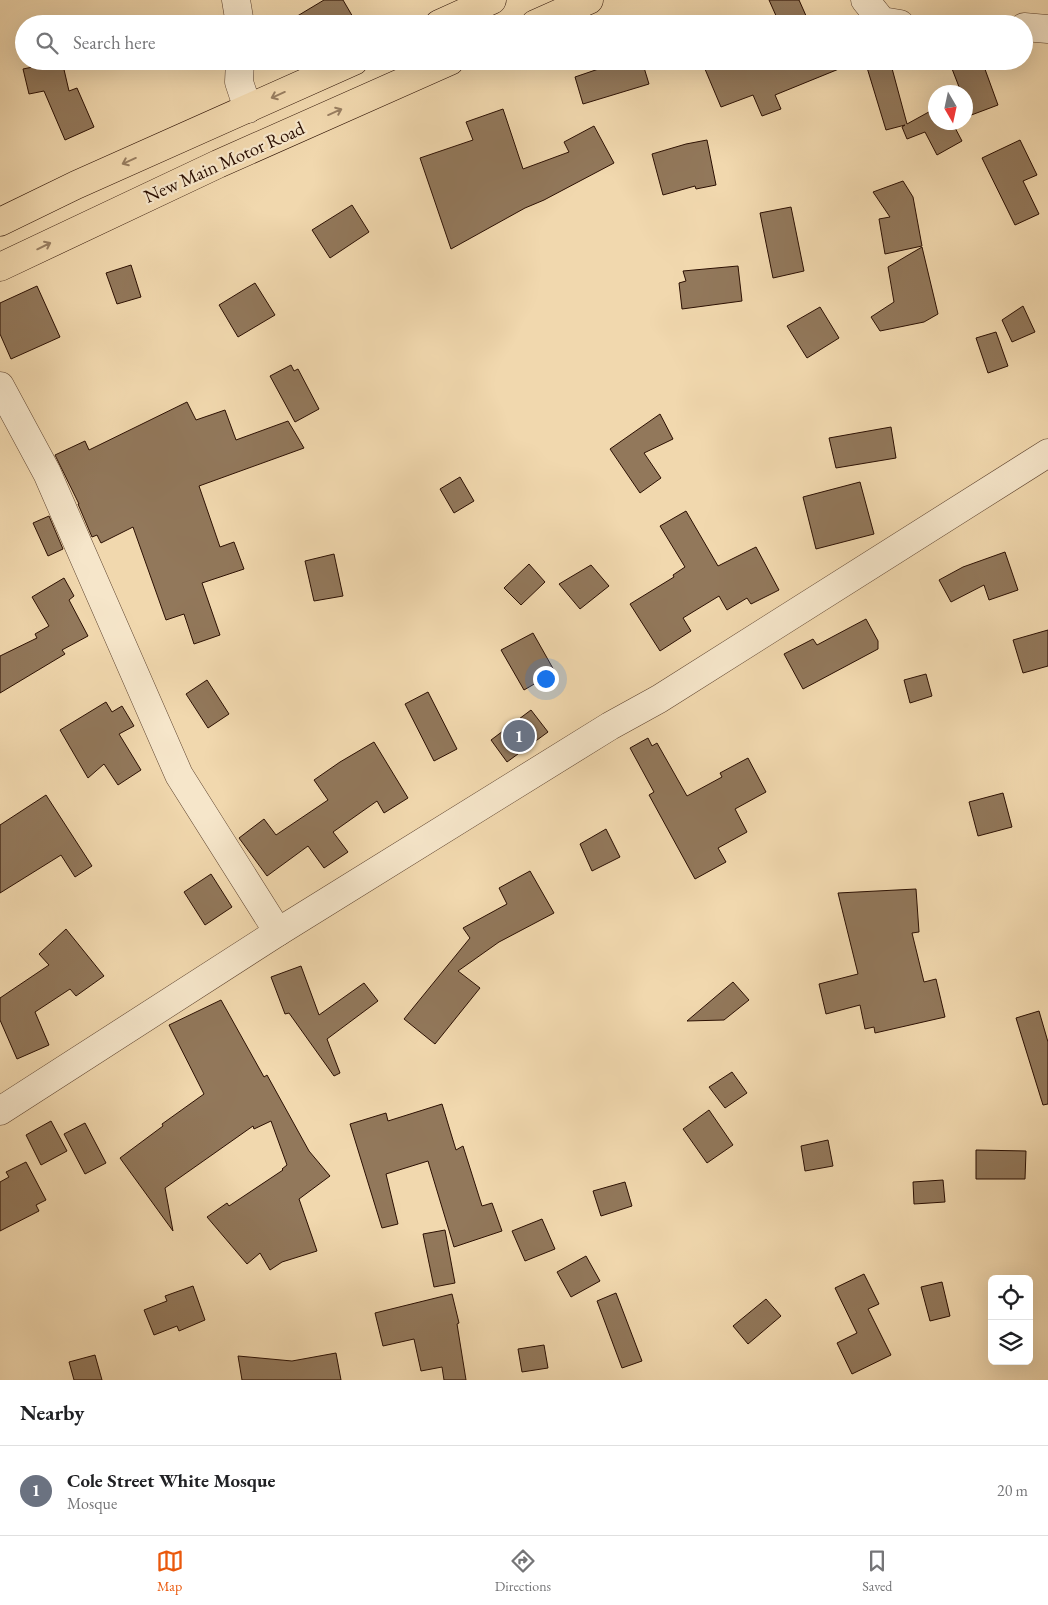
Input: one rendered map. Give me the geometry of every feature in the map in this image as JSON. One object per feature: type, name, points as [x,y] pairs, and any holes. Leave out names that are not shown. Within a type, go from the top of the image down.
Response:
[{"type":"highway","points":[[459,15],[492,0]]},
{"type":"highway","points":[[555,15],[589,0]]},
{"type":"highway","name":"New Main Motor Road","points":[[0,222],[76,185],[334,70]]},
{"type":"highway","name":"New Main Motor Road","points":[[0,267],[218,164],[430,70]]},
{"type":"highway","points":[[76,185],[92,223]]},
{"type":"street","points":[[236,0],[238,15]]},
{"type":"street","points":[[865,0],[877,15]]},
{"type":"street","points":[[1033,28],[1048,30]]},
{"type":"street","points":[[240,70],[239,82],[248,109]]},
{"type":"street","points":[[0,386],[47,473],[179,776],[278,932]]},
{"type":"street","points":[[0,1111],[278,932],[610,726],[659,699],[1048,453]]},
{"type":"building","points":[[324,0],[343,0],[352,15],[299,15]]},
{"type":"building","points":[[769,0],[799,0],[806,15],[776,15]]},
{"type":"building","points":[[23,70],[64,70],[69,91],[77,88],[94,127],[65,140],[44,91],[29,94]]},
{"type":"building","points":[[596,70],[645,70],[649,84],[583,104],[575,77]]},
{"type":"building","points":[[705,70],[836,70],[775,95],[781,109],[762,116],[753,95],[721,107]]},
{"type":"building","points":[[868,70],[892,70],[907,124],[928,112],[928,130],[956,130],[962,141],[937,155],[925,132],[907,139],[902,127],[905,125],[886,130]]},
{"type":"building","points":[[952,70],[985,70],[998,105],[973,114],[973,85],[958,85]]},
{"type":"building","points":[[503,109],[523,169],[569,152],[564,142],[594,126],[614,163],[525,208],[451,249],[420,158],[473,140],[466,122]]},
{"type":"building","points":[[707,140],[716,185],[696,189],[695,186],[663,195],[652,154]]},
{"type":"building","points":[[1020,140],[1037,175],[1023,181],[1039,214],[1015,225],[982,158]]},
{"type":"building","points":[[903,181],[913,197],[922,246],[885,254],[879,219],[890,217],[873,192]]},
{"type":"building","points":[[352,205],[369,232],[330,258],[312,230]]},
{"type":"building","points":[[791,207],[804,271],[773,278],[760,213]]},
{"type":"building","points":[[922,247],[938,314],[924,322],[880,331],[871,317],[894,302],[888,267]]},
{"type":"building","points":[[131,265],[141,297],[117,304],[106,273]]},
{"type":"building","points":[[738,266],[742,301],[682,309],[679,283],[686,281],[683,271]]},
{"type":"building","points":[[255,283],[275,315],[238,337],[219,305]]},
{"type":"building","points":[[37,286],[60,337],[11,359],[0,334],[0,303]]},
{"type":"building","points":[[1023,306],[1035,332],[1012,342],[1002,320]]},
{"type":"building","points":[[820,307],[839,338],[807,358],[787,326]]},
{"type":"building","points":[[996,332],[1008,366],[988,373],[976,338]]},
{"type":"building","points":[[291,365],[294,371],[298,369],[319,409],[295,422],[270,376]]},
{"type":"building","points":[[187,402],[196,420],[225,410],[236,440],[288,421],[304,448],[199,486],[220,547],[234,542],[244,569],[202,583],[220,635],[194,644],[184,614],[166,620],[133,527],[101,543],[97,535],[92,537],[79,504],[55,455],[85,441],[89,450]]},
{"type":"building","points":[[660,414],[673,439],[644,453],[661,478],[640,493],[610,449]]},
{"type":"building","points":[[891,427],[896,458],[836,468],[829,438]]},
{"type":"building","points":[[460,477],[474,501],[454,513],[440,489]]},
{"type":"building","points":[[860,482],[874,534],[816,549],[803,497]]},
{"type":"building","points":[[686,511],[718,566],[756,547],[779,590],[751,604],[747,598],[727,610],[719,596],[683,618],[691,631],[660,651],[630,604],[674,577],[673,575],[685,567],[660,526]]},
{"type":"building","points":[[49,516],[63,549],[48,556],[33,523]]},
{"type":"building","points":[[1005,552],[1018,590],[989,600],[984,585],[951,602],[939,580],[963,567]]},
{"type":"building","points":[[334,554],[343,596],[314,601],[305,561]]},
{"type":"building","points":[[529,564],[545,582],[521,605],[504,588]]},
{"type":"building","points":[[591,565],[609,586],[580,609],[559,584]]},
{"type":"building","points":[[64,578],[74,596],[69,600],[88,636],[62,650],[65,654],[0,693],[0,656],[37,638],[35,634],[49,626],[32,597]]},
{"type":"building","points":[[866,619],[878,641],[878,649],[803,689],[784,654],[813,639],[817,645]]},
{"type":"building","points":[[1048,630],[1048,666],[1023,673],[1013,640]]},
{"type":"building","points":[[533,633],[555,672],[524,690],[501,650]]},
{"type":"building","points":[[926,674],[932,696],[910,703],[904,680]]},
{"type":"building","points":[[207,680],[229,714],[208,728],[186,694]]},
{"type":"building","points":[[428,692],[457,749],[434,761],[405,704]]},
{"type":"building","points":[[106,702],[112,712],[122,706],[134,726],[119,734],[141,770],[118,785],[104,764],[88,778],[60,730]]},
{"type":"building","points":[[531,710],[548,732],[507,762],[491,740]]},
{"type":"building","points":[[648,738],[652,746],[657,743],[687,796],[722,777],[720,773],[748,758],[766,792],[735,809],[747,832],[718,848],[726,862],[695,879],[649,795],[654,792],[630,748]]},
{"type":"building","points":[[374,742],[408,798],[384,813],[377,801],[333,832],[348,852],[324,868],[308,846],[267,876],[239,838],[264,819],[276,835],[328,800],[314,780]]},
{"type":"building","points":[[1003,793],[1012,827],[978,836],[969,802]]},
{"type":"building","points":[[46,795],[92,866],[75,877],[61,855],[0,893],[0,825]]},
{"type":"building","points":[[606,829],[620,857],[592,871],[580,844]]},
{"type":"building","points":[[530,871],[554,913],[499,942],[458,971],[480,988],[435,1044],[404,1019],[470,938],[463,928],[507,904],[499,888]]},
{"type":"building","points":[[211,874],[232,907],[205,925],[184,892]]},
{"type":"building","points":[[916,889],[919,932],[912,933],[924,982],[936,979],[945,1017],[875,1033],[874,1027],[865,1029],[860,1005],[826,1014],[819,984],[858,974],[838,893]]},
{"type":"building","points":[[66,929],[104,976],[76,996],[70,989],[35,1012],[49,1045],[17,1059],[0,1020],[0,998],[49,965],[39,954]]},
{"type":"building","points":[[301,966],[319,1015],[364,983],[378,1001],[327,1039],[340,1073],[334,1076],[289,1013],[285,1014],[271,977]]},
{"type":"building","points":[[733,982],[749,1000],[724,1020],[687,1021]]},
{"type":"building","points":[[221,1000],[264,1077],[267,1075],[309,1151],[330,1176],[299,1199],[317,1251],[282,1262],[270,1270],[260,1253],[247,1264],[207,1217],[227,1203],[229,1206],[283,1170],[287,1165],[271,1121],[254,1129],[253,1126],[165,1188],[173,1231],[120,1158],[163,1126],[162,1124],[204,1094],[169,1025]]},
{"type":"building","points":[[1039,1011],[1048,1042],[1048,1104],[1043,1105],[1016,1018]]},
{"type":"building","points":[[732,1072],[747,1093],[725,1108],[709,1087]]},
{"type":"building","points":[[442,1104],[456,1150],[463,1146],[482,1206],[492,1203],[502,1231],[454,1247],[428,1161],[386,1174],[398,1224],[382,1228],[350,1124],[386,1113],[388,1121]]},
{"type":"building","points":[[709,1110],[733,1145],[707,1163],[683,1129]]},
{"type":"building","points":[[51,1121],[67,1151],[41,1165],[26,1135]]},
{"type":"building","points":[[85,1123],[106,1163],[85,1174],[64,1134]]},
{"type":"building","points":[[828,1140],[833,1166],[805,1171],[801,1146]]},
{"type":"building","points":[[976,1150],[1026,1151],[1025,1179],[976,1179]]},
{"type":"building","points":[[26,1162],[46,1200],[36,1205],[39,1211],[0,1231],[0,1182],[9,1177],[6,1172]]},
{"type":"building","points":[[943,1180],[945,1202],[914,1204],[913,1182]]},
{"type":"building","points":[[625,1182],[632,1206],[601,1216],[593,1191]]},
{"type":"building","points":[[542,1219],[555,1249],[525,1261],[512,1231]]},
{"type":"building","points":[[445,1230],[455,1283],[434,1287],[423,1234]]},
{"type":"building","points":[[586,1256],[600,1281],[571,1297],[557,1272]]},
{"type":"building","points":[[864,1274],[879,1304],[868,1309],[891,1355],[852,1374],[837,1343],[857,1333],[835,1288]]},
{"type":"building","points":[[942,1282],[950,1316],[930,1321],[921,1287]]},
{"type":"building","points":[[193,1286],[205,1320],[179,1331],[177,1326],[154,1335],[144,1310],[167,1301],[165,1296]]},
{"type":"building","points":[[616,1293],[642,1361],[622,1368],[597,1301]]},
{"type":"building","points":[[452,1294],[459,1323],[457,1324],[466,1380],[444,1380],[442,1367],[421,1371],[414,1339],[383,1346],[375,1313]]},
{"type":"building","points":[[766,1299],[781,1316],[748,1344],[733,1326]]},
{"type":"building","points":[[544,1345],[548,1368],[522,1372],[518,1349]]},
{"type":"building","points":[[336,1353],[341,1380],[242,1380],[238,1356],[292,1361]]},
{"type":"building","points":[[95,1355],[102,1380],[74,1380],[69,1362]]},
{"type":"place","name":"Cole Street White Mosque","points":[[519,736]]}]
